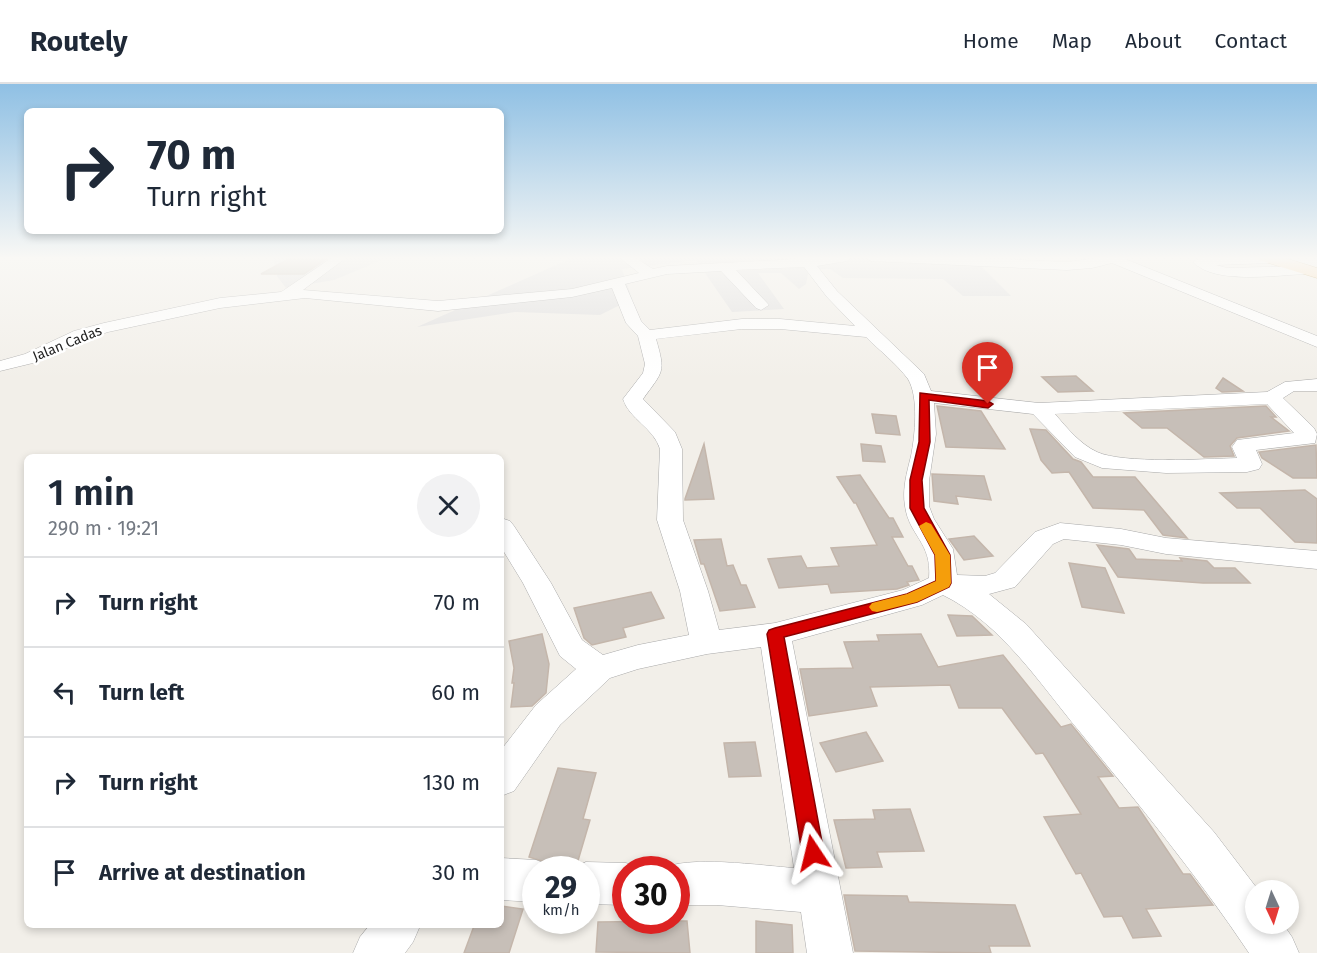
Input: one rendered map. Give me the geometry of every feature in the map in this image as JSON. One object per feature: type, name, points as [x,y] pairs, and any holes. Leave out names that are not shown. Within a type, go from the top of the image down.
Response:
[{"type":"street","name":"Jalan Cadas","points":[[0,366],[31,358],[80,335],[125,322],[202,306],[271,298]]},
{"type":"street","name":"Jalan Cadas","points":[[344,298],[438,306],[530,298]]},
{"type":"street","points":[[623,298],[634,323],[646,335],[654,364],[652,374],[633,399],[634,403],[667,437],[671,449],[670,520],[694,591],[707,643]]},
{"type":"street","points":[[754,298],[761,305]]},
{"type":"street","points":[[836,298],[916,378],[924,396],[924,442],[916,480],[917,508],[942,555],[943,583]]},
{"type":"street","points":[[1215,298],[1317,342]]},
{"type":"street","points":[[646,335],[742,324],[780,324],[870,332]]},
{"type":"street","points":[[924,396],[1040,409],[1272,398],[1280,389],[1289,386],[1317,386]]},
{"type":"street","points":[[1040,409],[1087,455],[1100,460],[1128,464],[1247,465],[1251,464],[1243,447],[1245,445],[1257,441],[1307,438],[1306,433],[1272,398]]},
{"type":"street","points":[[504,531],[513,542],[571,648],[598,669]]},
{"type":"street","points":[[504,775],[548,715],[598,669],[638,657],[707,643],[775,634],[912,598],[943,583],[985,586],[1005,580],[1044,538],[1060,531],[1166,546],[1317,560]]},
{"type":"street","points":[[943,583],[976,599],[1015,632],[1199,846],[1245,909]]},
{"type":"street","points":[[775,634],[830,953]]},
{"type":"street","points":[[504,879],[522,880]]},
{"type":"street","points":[[690,884],[820,892]]},
{"type":"street","points":[[376,953],[395,928]]},
{"type":"street","points":[[1263,934],[1276,953]]},
{"type":"shaded area","points":[[483,298],[632,299],[600,315],[515,312],[417,327]]},
{"type":"shaded area","points":[[722,298],[776,298],[784,309],[732,312]]},
{"type":"building","points":[[1076,376],[1093,391],[1058,392],[1042,377]]},
{"type":"building","points":[[1223,378],[1243,391],[1222,392],[1216,388]]},
{"type":"building","points":[[937,406],[981,411],[1005,449],[946,447]]},
{"type":"building","points":[[1266,406],[1276,417],[1271,417],[1289,431],[1237,438],[1230,446],[1234,456],[1204,457],[1167,428],[1142,428],[1124,413]]},
{"type":"building","points":[[872,414],[896,416],[900,435],[876,433]]},
{"type":"building","points":[[1030,429],[1046,430],[1073,459],[1081,462],[1093,477],[1135,477],[1187,538],[1163,535],[1144,510],[1093,508],[1069,472],[1052,473],[1041,460]]},
{"type":"building","points":[[704,444],[714,499],[685,500],[685,499]]},
{"type":"building","points":[[861,444],[881,446],[885,462],[863,461]]},
{"type":"building","points":[[1316,445],[1317,478],[1293,478],[1262,458],[1259,452]]},
{"type":"building","points":[[932,474],[984,476],[991,500],[956,496],[958,504],[934,501]]},
{"type":"building","points":[[860,475],[889,518],[893,518],[903,537],[892,537],[908,566],[912,566],[919,580],[907,582],[909,585],[897,589],[831,593],[828,584],[779,588],[768,559],[801,556],[807,568],[839,566],[831,548],[877,545],[856,503],[837,477]]},
{"type":"building","points":[[1305,490],[1317,499],[1317,543],[1295,542],[1260,508],[1237,508],[1220,493]]},
{"type":"building","points":[[974,536],[993,556],[964,560],[949,539]]},
{"type":"building","points":[[721,539],[727,566],[733,565],[741,585],[746,585],[755,607],[720,611],[694,540]]},
{"type":"building","points":[[1097,545],[1129,549],[1136,559],[1182,561],[1180,558],[1207,561],[1214,568],[1235,568],[1250,583],[1203,583],[1118,577]]},
{"type":"building","points":[[1069,563],[1105,568],[1124,613],[1082,607]]},
{"type":"building","points":[[651,592],[664,618],[623,628],[626,637],[592,645],[584,638],[574,608]]},
{"type":"building","points":[[948,615],[972,616],[992,635],[957,636]]},
{"type":"building","points":[[542,634],[549,664],[546,693],[532,706],[511,707],[514,668],[509,641]]},
{"type":"building","points":[[921,634],[938,667],[1003,655],[1061,727],[1071,724],[1113,776],[1098,777],[1119,808],[1138,807],[1183,874],[1190,874],[1213,905],[1146,909],[1161,936],[1133,938],[1122,916],[1104,917],[1081,873],[1076,874],[1044,817],[1081,814],[1043,753],[1036,754],[1002,708],[959,708],[950,685],[870,687],[877,706],[809,716],[800,669],[853,668],[844,642],[879,641],[877,635]]},
{"type":"building","points":[[866,732],[883,761],[836,772],[820,743]]},
{"type":"building","points":[[755,742],[761,776],[729,777],[724,743]]},
{"type":"building","points":[[558,768],[596,773],[583,819],[590,820],[579,856],[529,856]]},
{"type":"building","points":[[910,809],[924,851],[877,852],[882,867],[846,868],[834,820],[875,819],[873,810]]},
{"type":"building","points":[[844,895],[907,896],[909,902],[1015,905],[1030,946],[989,946],[991,953],[855,951]]},
{"type":"building","points":[[504,906],[522,909],[509,953],[464,953],[473,928],[504,928]]},
{"type":"building","points":[[756,921],[792,925],[793,953],[756,953]]},
{"type":"building","points":[[600,922],[612,922],[612,934],[688,934],[690,953],[596,952]]},
{"type":"slow traffic","points":[[877,607],[912,598],[943,583],[942,555],[926,526]]},
{"type":"route","points":[[813,853],[775,634],[912,598],[943,583],[942,555],[917,508],[916,480],[924,442],[924,396],[988,404]]}]
